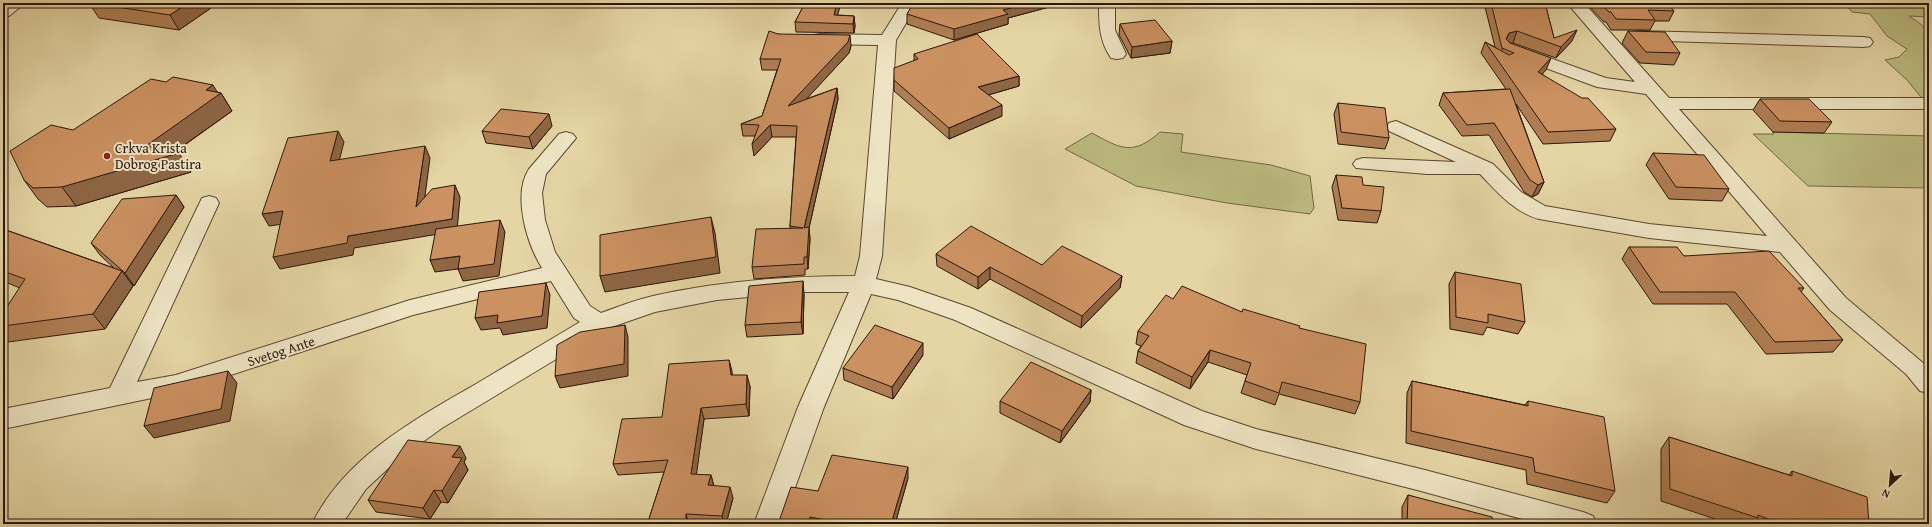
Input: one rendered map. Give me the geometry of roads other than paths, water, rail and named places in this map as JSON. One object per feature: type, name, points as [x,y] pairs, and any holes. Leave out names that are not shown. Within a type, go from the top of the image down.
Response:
[{"type":"street","points":[[3,13],[17,3]]},
{"type":"street","points":[[768,524],[811,407],[864,284],[871,256],[886,40],[910,3]]},
{"type":"street","points":[[1107,3],[1107,30],[1117,54]]},
{"type":"street","points":[[1575,3],[1838,304],[1915,368],[1929,384]]},
{"type":"street","points":[[1605,36],[1864,42]]},
{"type":"street","points":[[803,38],[886,40]]},
{"type":"street","points":[[1512,49],[1603,83],[1658,97],[1925,103]]},
{"type":"street","points":[[1396,127],[1486,168],[1514,197],[1539,212],[1649,231],[1786,244]]},
{"type":"street","points":[[566,138],[536,173],[532,193],[534,220],[544,253],[582,312],[598,323]]},
{"type":"street","points":[[1363,164],[1427,168],[1486,168]]},
{"type":"street","points":[[118,397],[209,203]]},
{"type":"street","name":"Svetog Ante","points":[[3,419],[118,397],[176,384],[410,308],[557,272]]},
{"type":"street","points":[[326,524],[357,481],[386,454],[433,421],[598,323],[652,304],[717,292],[800,284],[864,284],[902,293],[963,314],[1027,342],[1115,384],[1200,421],[1256,439],[1421,480],[1583,524]]},
{"type":"place","name":"Crkva Krista Dobrog Pastira","points":[[107,156]]}]
